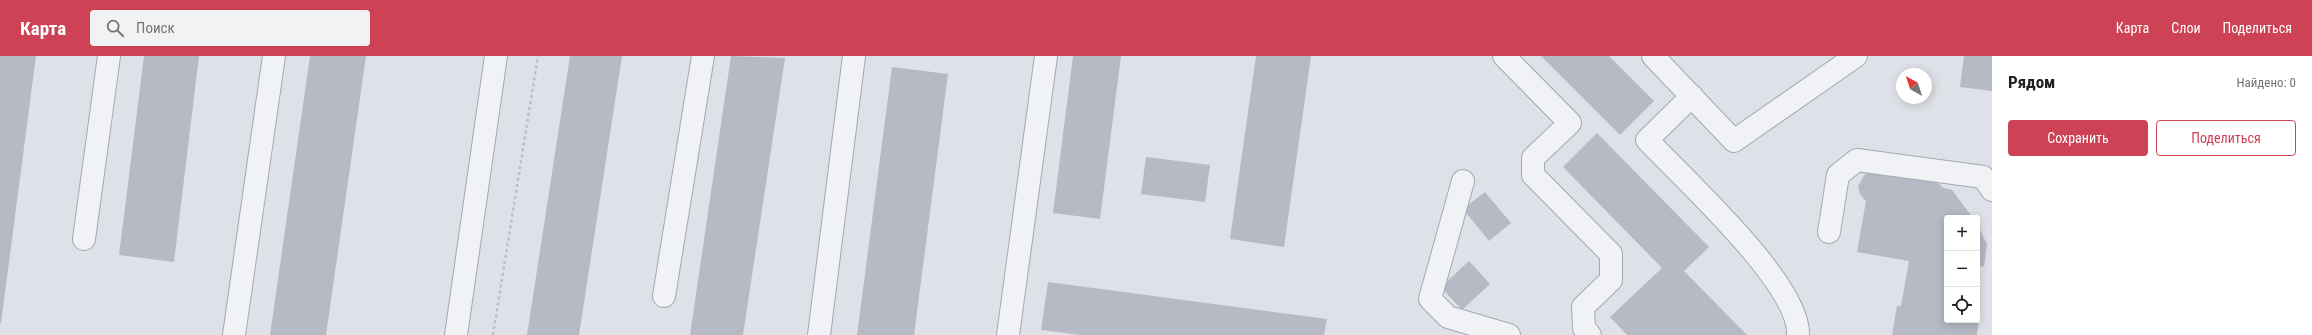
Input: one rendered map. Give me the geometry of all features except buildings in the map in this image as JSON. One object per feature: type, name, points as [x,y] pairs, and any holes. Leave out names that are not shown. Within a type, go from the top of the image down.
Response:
[{"type":"street","points":[[84,239],[109,56]]},
{"type":"street","points":[[234,335],[274,56]]},
{"type":"street","points":[[456,335],[496,56]]},
{"type":"street","points":[[664,296],[703,56]]},
{"type":"street","points":[[819,335],[854,56]]},
{"type":"street","points":[[1008,335],[1046,56]]},
{"type":"street","points":[[1504,56],[1570,122],[1533,158],[1533,175],[1611,254],[1611,280],[1583,306],[1584,328],[1590,335]]},
{"type":"street","points":[[1653,56],[1734,141],[1856,56]]},
{"type":"street","points":[[1692,96],[1647,140],[1761,259],[1785,294],[1798,328],[1798,335]]},
{"type":"street","points":[[1829,232],[1838,175],[1857,160],[1983,177],[1992,190]]},
{"type":"street","points":[[1463,181],[1430,299],[1448,317],[1509,335]]},
{"type":"path","points":[[493,335],[538,56]]}]
